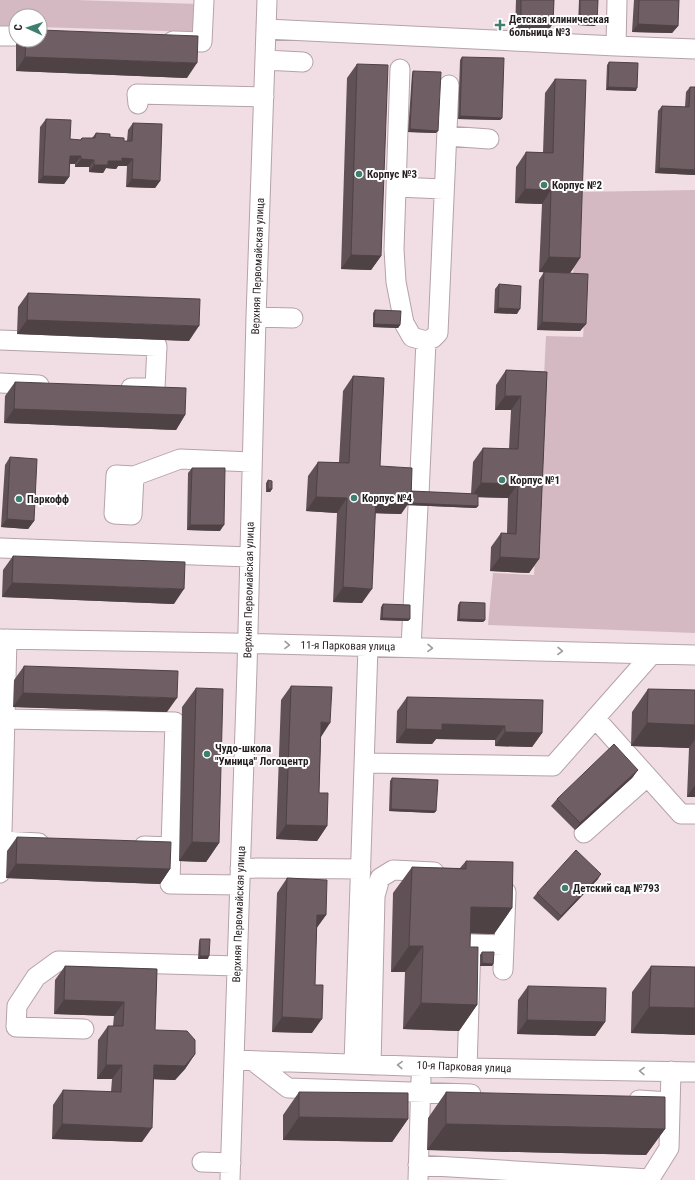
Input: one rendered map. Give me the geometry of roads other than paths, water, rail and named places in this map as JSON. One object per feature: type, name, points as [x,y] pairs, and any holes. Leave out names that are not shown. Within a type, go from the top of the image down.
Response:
[{"type":"street","points":[[154,41],[202,42],[204,0]]},
{"type":"street","name":"Верхняя Первомайская улица","points":[[230,1172],[248,644],[256,317],[267,0]]},
{"type":"street","points":[[616,46],[617,0]]},
{"type":"street","points":[[266,29],[695,49]]},
{"type":"street","points":[[265,60],[303,62]]},
{"type":"street","points":[[400,69],[394,249],[396,282],[404,323],[412,337],[426,341],[433,338],[438,333],[449,85]]},
{"type":"street","points":[[138,104],[137,94],[264,96]]},
{"type":"street","points":[[447,136],[488,139]]},
{"type":"street","points":[[396,187],[444,189]]},
{"type":"street","points":[[256,317],[293,318]]},
{"type":"street","points":[[0,340],[157,346],[155,388],[116,387]]},
{"type":"street","points":[[411,648],[426,341]]},
{"type":"street","points":[[0,384],[54,385]]},
{"type":"street","points":[[134,476],[180,459],[252,462]]},
{"type":"street","points":[[0,548],[250,557]]},
{"type":"street","points":[[0,873],[2,841],[1,801],[3,742],[6,719],[4,639]]},
{"type":"street","name":"11-я Парковая улица","points":[[4,639],[695,655]]},
{"type":"street","points":[[362,1064],[361,868],[368,647]]},
{"type":"street","points":[[365,763],[553,766],[652,654]]},
{"type":"street","points":[[595,718],[681,814],[695,814]]},
{"type":"street","points":[[6,719],[175,722],[170,884],[240,876],[361,868]]},
{"type":"street","points":[[584,833],[647,776]]},
{"type":"street","points":[[2,841],[56,843]]},
{"type":"street","points":[[125,845],[171,847]]},
{"type":"street","points":[[362,1064],[375,896],[380,878],[393,870],[453,873]]},
{"type":"street","points":[[503,970],[506,875]]},
{"type":"street","points":[[467,1068],[471,944],[504,945]]},
{"type":"street","points":[[84,1029],[16,1027],[17,1006],[36,977],[58,962],[237,966]]},
{"type":"street","name":"10-я Парковая улица","points":[[234,1060],[467,1068],[695,1072]]},
{"type":"street","points":[[253,1061],[288,1088],[491,1094]]},
{"type":"street","points":[[422,1066],[418,1172],[649,1180],[669,1148],[671,1071]]},
{"type":"street","points":[[623,1100],[670,1102]]},
{"type":"street","points":[[202,1162],[230,1172]]},
{"type":"place","name":"Детская клиническая больница №3","points":[[500,25]]},
{"type":"place","name":"Корпус №3","points":[[359,174]]},
{"type":"place","name":"Корпус №2","points":[[544,185]]},
{"type":"place","name":"Корпус №1","points":[[502,480]]},
{"type":"place","name":"Корпус №4","points":[[354,498]]},
{"type":"place","name":"Паркофф","points":[[19,499]]},
{"type":"place","name":"Чудо-школа \"Умница\" Логоцентр","points":[[207,754]]},
{"type":"place","name":"Детский сад №793","points":[[565,888]]}]
